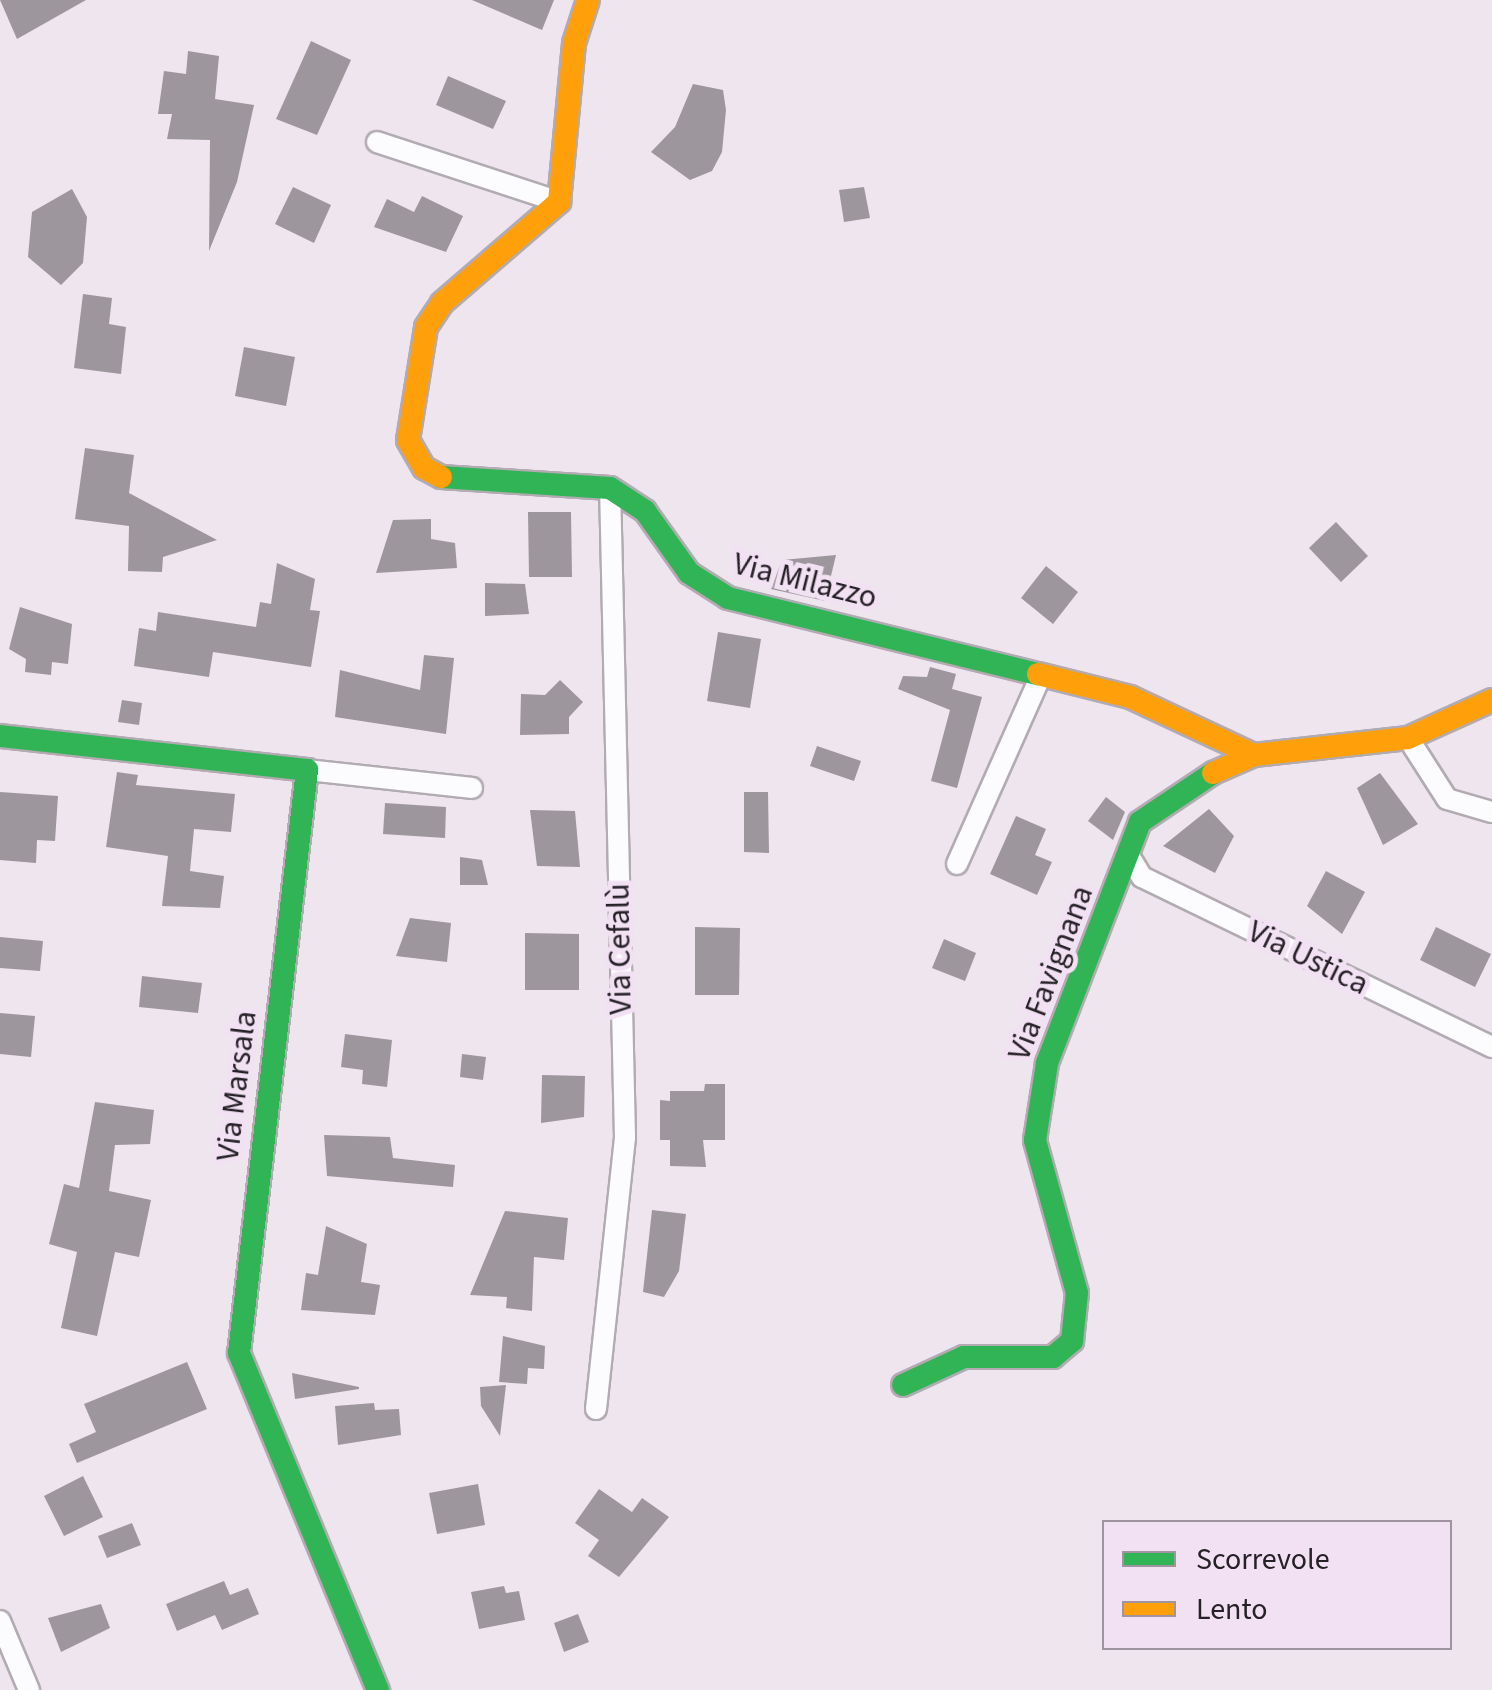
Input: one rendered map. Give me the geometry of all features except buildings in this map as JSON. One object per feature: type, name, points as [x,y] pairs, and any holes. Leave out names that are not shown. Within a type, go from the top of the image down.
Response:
[{"type":"street","points":[[588,0],[574,43],[559,202],[432,315],[408,440],[424,468],[453,484],[610,488]]},
{"type":"street","points":[[378,142],[559,202]]},
{"type":"street","name":"Via Milazzo","points":[[610,488],[646,511],[706,589],[1130,697],[1254,755]]},
{"type":"street","name":"Via Cefalù","points":[[596,1409],[624,1137],[610,488]]},
{"type":"street","points":[[958,864],[1041,675]]},
{"type":"street","name":"Via Favignana","points":[[902,1385],[964,1357],[1053,1357],[1072,1340],[1078,1293],[1035,1140],[1047,1063],[1131,859],[1140,822],[1254,755],[1408,738],[1492,700]]},
{"type":"street","points":[[0,736],[472,788]]},
{"type":"street","points":[[1408,738],[1447,798],[1492,812]]},
{"type":"street","name":"Via Marsala","points":[[307,770],[239,1353],[378,1690]]},
{"type":"street","name":"Via Ustica","points":[[1131,859],[1142,878],[1492,1047]]},
{"type":"street","points":[[0,1621],[29,1690]]},
{"type":"traffic: fast","points":[[441,477],[610,488],[645,511],[689,573],[728,598],[1038,674]]},
{"type":"traffic: fast","points":[[0,736],[307,770],[239,1353],[378,1690]]},
{"type":"traffic: fast","points":[[903,1385],[964,1357],[1053,1357],[1072,1341],[1077,1293],[1035,1140],[1047,1063],[1140,822],[1213,773]]},
{"type":"traffic: slow","points":[[441,477],[424,468],[408,440],[426,327],[442,303],[559,202],[574,43],[588,0]]},
{"type":"traffic: slow","points":[[1038,674],[1130,697],[1254,755]]},
{"type":"traffic: slow","points":[[1213,773],[1254,755],[1408,738],[1492,700]]}]
